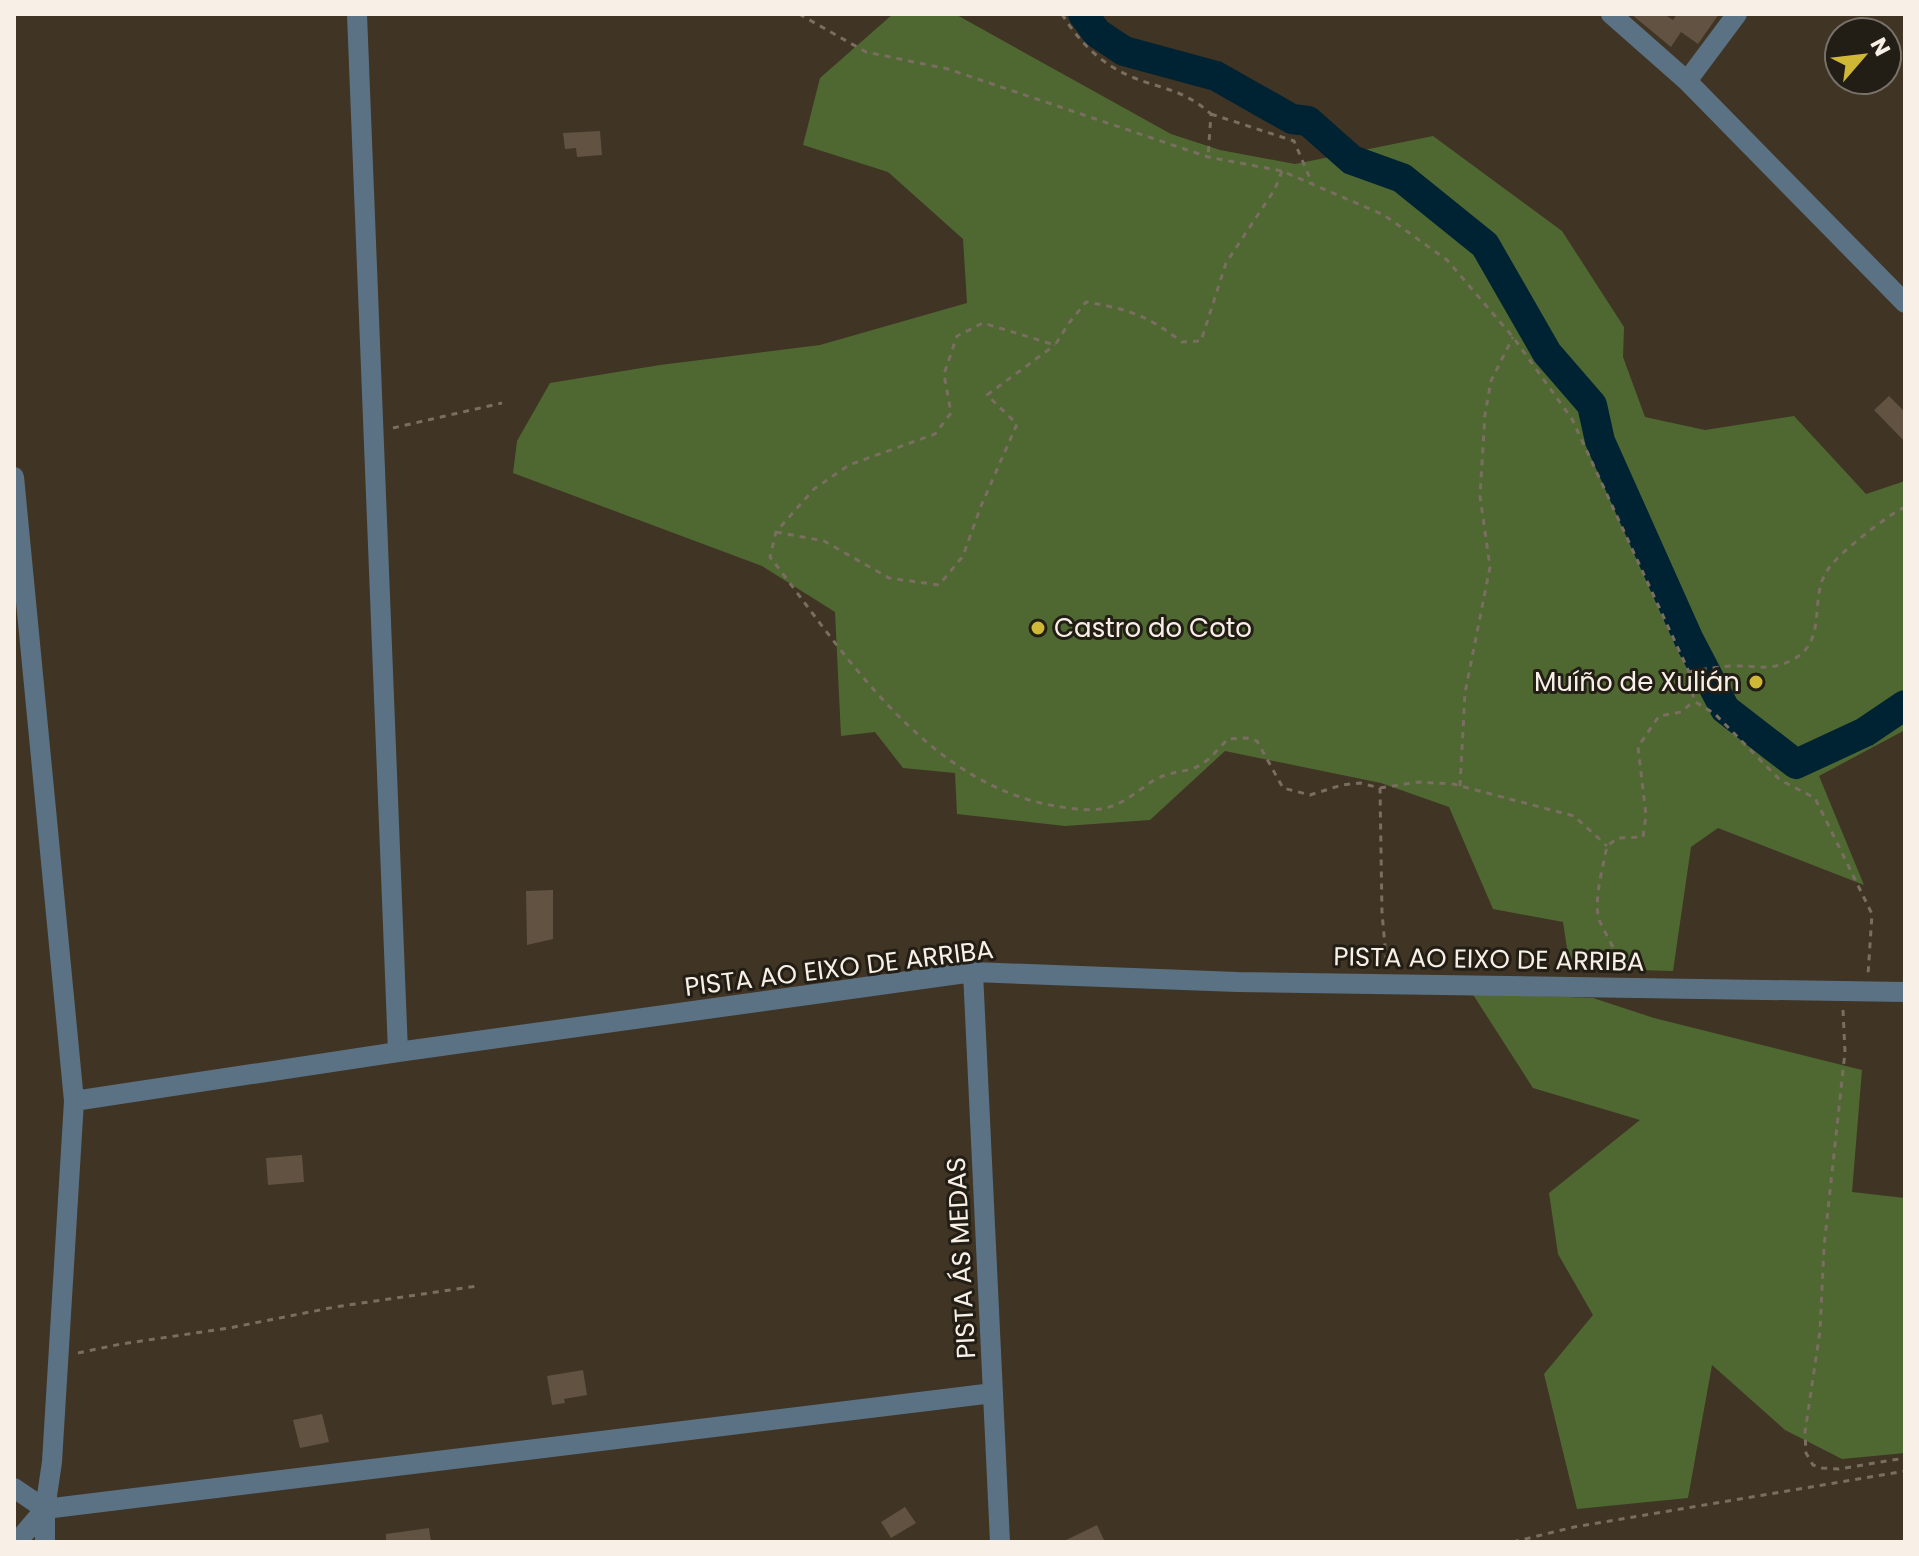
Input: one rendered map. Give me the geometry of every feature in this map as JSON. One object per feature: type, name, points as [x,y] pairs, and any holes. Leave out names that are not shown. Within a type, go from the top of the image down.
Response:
[{"type":"street","points":[[357,14],[398,1052]]},
{"type":"street","points":[[1611,14],[1687,81],[1905,303]]},
{"type":"street","points":[[1687,81],[1737,14]]},
{"type":"street","points":[[14,477],[74,1101],[45,1542]]},
{"type":"street","name":"PISTA AO EIXO DE ARRIBA","points":[[74,1101],[398,1052],[973,972],[1237,982],[1905,992]]},
{"type":"street","name":"PISTA ÁS MEDAS","points":[[973,972],[1000,1542]]},
{"type":"street","points":[[14,1488],[45,1509],[993,1393]]},
{"type":"street","points":[[17,1542],[45,1509]]},
{"type":"path","points":[[799,14],[866,52],[948,69],[1208,157],[1282,171],[1384,215],[1447,260],[1513,337],[1572,419],[1689,672],[1694,701],[1715,714],[1780,780],[1815,798],[1872,914],[1867,991]]},
{"type":"path","points":[[1062,14],[1072,32],[1099,59],[1131,77],[1194,99],[1211,114],[1294,141],[1313,184]]},
{"type":"path","points":[[1208,157],[1211,114]]},
{"type":"path","points":[[776,532],[824,541],[889,578],[939,585],[963,556],[1017,424],[987,395],[1055,345],[1086,302],[1124,308],[1162,327],[1182,342],[1201,341],[1226,263],[1275,189],[1282,171]]},
{"type":"path","points":[[1055,345],[983,323],[957,336],[944,374],[951,413],[935,434],[849,465],[814,489],[776,532],[770,557],[894,713],[933,746],[992,787],[1040,803],[1082,811],[1114,806],[1173,771],[1193,769],[1228,739],[1247,738],[1257,741],[1283,788],[1310,795],[1360,783],[1380,788],[1418,782],[1460,786],[1574,816],[1607,846]]},
{"type":"path","points":[[1460,786],[1465,693],[1490,567],[1480,496],[1485,414],[1491,381],[1513,337]]},
{"type":"path","points":[[373,432],[502,403]]},
{"type":"path","points":[[1689,672],[1734,666],[1774,668],[1796,659],[1814,639],[1821,587],[1828,568],[1889,515],[1905,507]]},
{"type":"path","points":[[1632,986],[1598,919],[1598,895],[1607,846],[1618,838],[1643,837],[1646,815],[1638,747],[1659,716],[1681,712],[1694,701]]},
{"type":"path","points":[[1380,788],[1382,913],[1388,984]]},
{"type":"path","points":[[1843,991],[1845,1052],[1820,1331],[1805,1432],[1806,1453],[1813,1465],[1839,1469],[1905,1458]]},
{"type":"path","points":[[58,1358],[335,1307],[477,1286]]},
{"type":"path","points":[[1513,1542],[1574,1527],[1905,1471]]},
{"type":"green space","points":[[893,14],[955,14],[1171,134],[1220,150],[1295,164],[1433,136],[1562,231],[1624,327],[1623,357],[1645,417],[1705,430],[1794,416],[1866,494],[1905,481],[1905,730],[1819,776],[1864,885],[1718,828],[1691,847],[1673,971],[1570,968],[1563,922],[1493,909],[1449,807],[1381,783],[1225,751],[1150,820],[1065,826],[957,814],[955,773],[903,768],[875,732],[841,736],[835,612],[762,566],[513,473],[517,441],[550,383],[660,365],[820,345],[967,303],[963,239],[888,172],[803,145],[820,78]]},
{"type":"green space","points":[[1472,993],[1593,998],[1654,1018],[1862,1070],[1852,1192],[1905,1198],[1905,1453],[1842,1459],[1785,1430],[1712,1365],[1688,1498],[1577,1509],[1544,1374],[1593,1315],[1558,1254],[1549,1193],[1640,1120],[1533,1088]]},
{"type":"building","points":[[1631,14],[1664,14],[1673,20],[1677,14],[1719,14],[1698,44],[1681,32],[1671,47]]},
{"type":"building","points":[[600,131],[602,155],[577,157],[576,148],[565,149],[563,133]]},
{"type":"building","points":[[1889,396],[1905,412],[1905,442],[1874,410]]},
{"type":"building","points":[[553,890],[553,939],[527,945],[526,891]]},
{"type":"building","points":[[302,1155],[304,1182],[268,1185],[266,1158]]},
{"type":"building","points":[[583,1370],[587,1395],[564,1399],[565,1403],[552,1405],[547,1376]]},
{"type":"building","points":[[322,1414],[329,1442],[300,1448],[293,1420]]},
{"type":"building","points":[[905,1507],[916,1523],[891,1538],[881,1522]]},
{"type":"building","points":[[1097,1525],[1105,1542],[1062,1542]]},
{"type":"building","points":[[429,1528],[431,1542],[386,1542],[386,1534]]},
{"type":"waterway","points":[[1083,14],[1097,33],[1124,51],[1216,76],[1292,119],[1308,121],[1352,160],[1402,178],[1485,245],[1547,353],[1592,405],[1600,441],[1689,640],[1725,709],[1796,764],[1865,732],[1905,705]]},
{"type":"place","name":"Castro do Coto","points":[[1038,628]]},
{"type":"place","name":"Muíño de Xulián","points":[[1756,682]]}]
